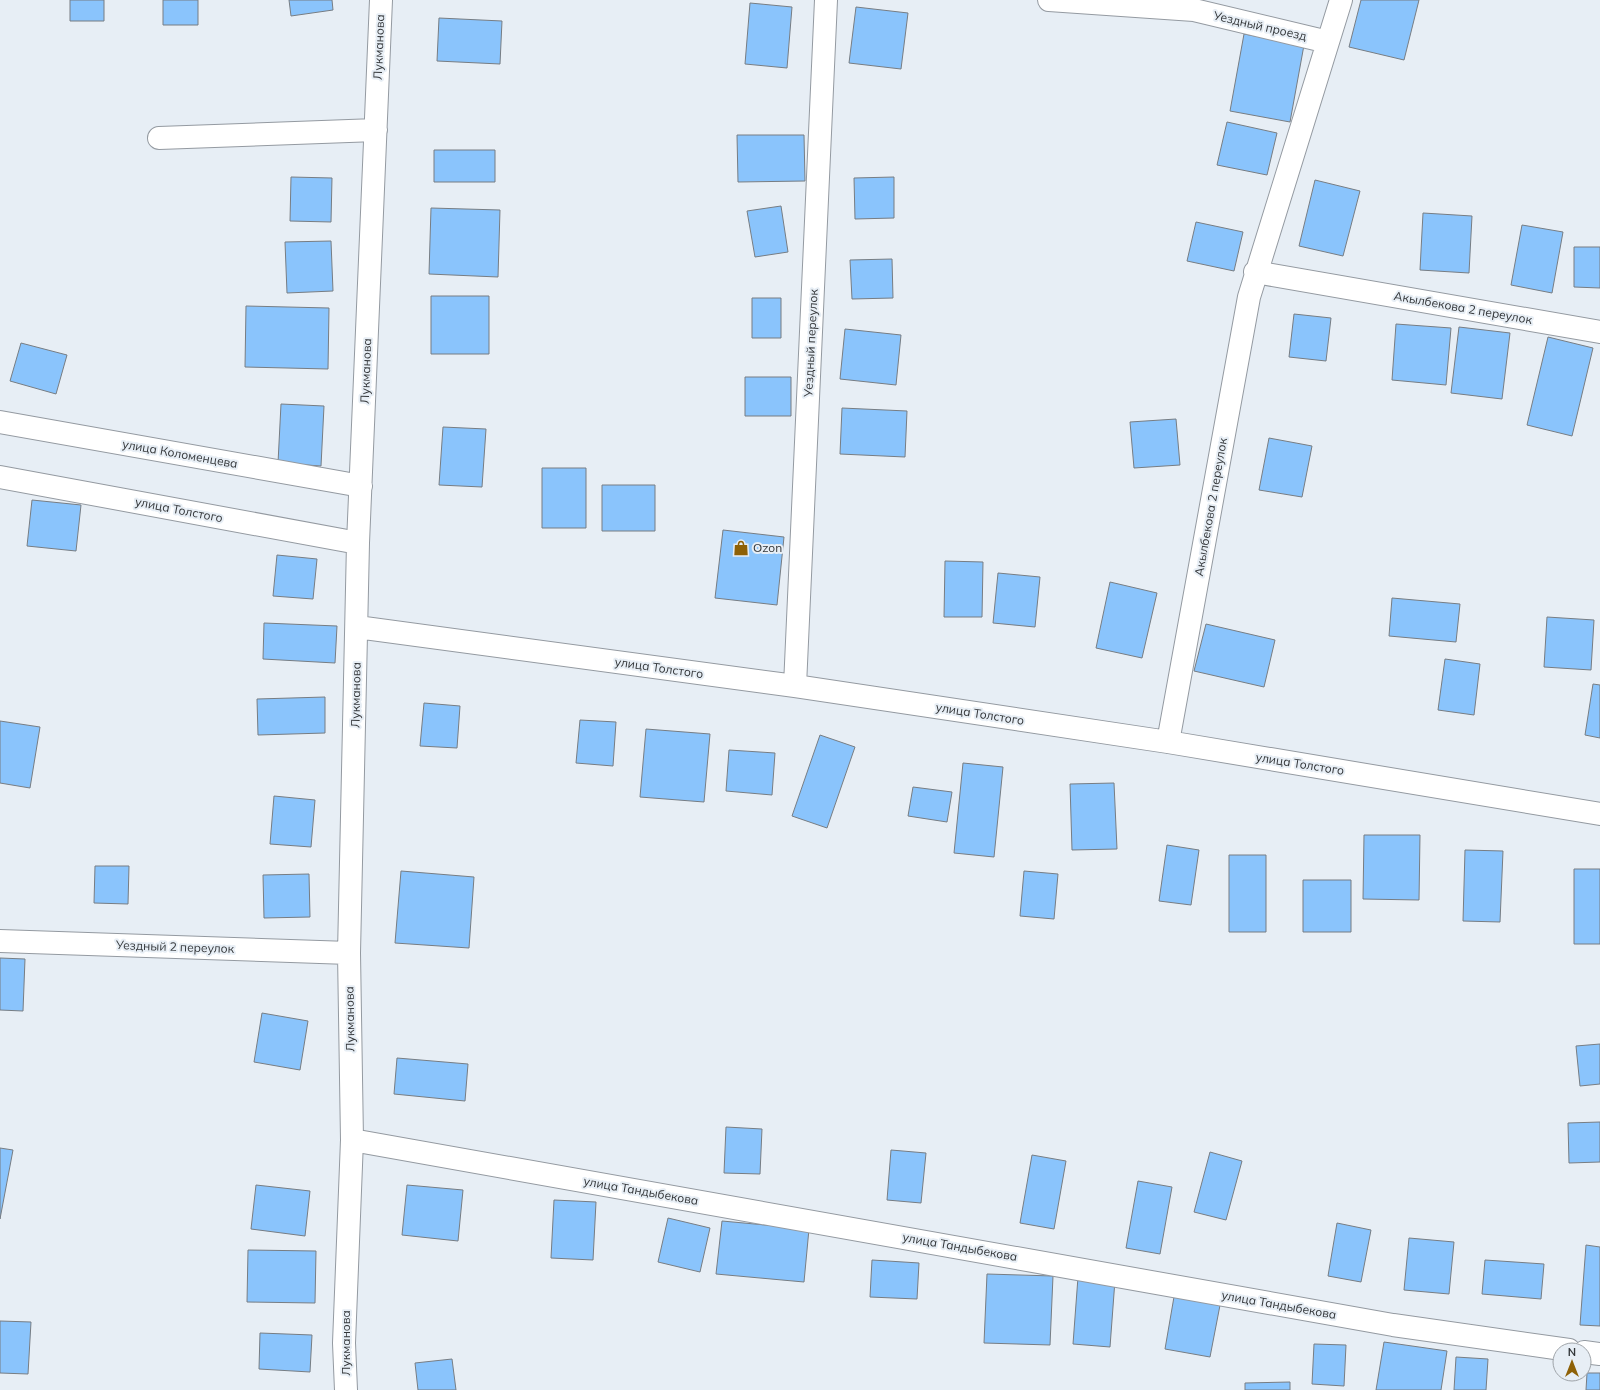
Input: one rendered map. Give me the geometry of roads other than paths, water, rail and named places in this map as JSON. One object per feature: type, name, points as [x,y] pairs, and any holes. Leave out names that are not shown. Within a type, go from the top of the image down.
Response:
[{"type":"street","name":"Лукманова","points":[[346,1390],[344,1343],[352,1140],[350,953],[358,627],[358,544],[381,0]]},
{"type":"street","name":"Уездный переулок","points":[[795,686],[826,0]]},
{"type":"street","name":"Уездный проезд","points":[[1049,0],[1194,10],[1328,42]]},
{"type":"street","name":"Акылбекова 2 переулок","points":[[1168,742],[1249,297],[1255,272],[1340,0]]},
{"type":"street","points":[[160,138],[376,130]]},
{"type":"street","name":"Акылбекова 2 переулок","points":[[1255,272],[1600,332]]},
{"type":"street","name":"улица Коломенцева","points":[[0,422],[361,486]]},
{"type":"street","name":"улица Толстого","points":[[0,477],[358,544]]},
{"type":"street","name":"улица Толстого","points":[[358,627],[795,686],[1168,742],[1600,814]]},
{"type":"street","name":"Уездный 2 переулок","points":[[0,941],[350,953]]},
{"type":"street","name":"улица Тандыбекова","points":[[352,1140],[1393,1325],[1552,1348]]},
{"type":"place","name":"Ozon","points":[[741,548]]}]
